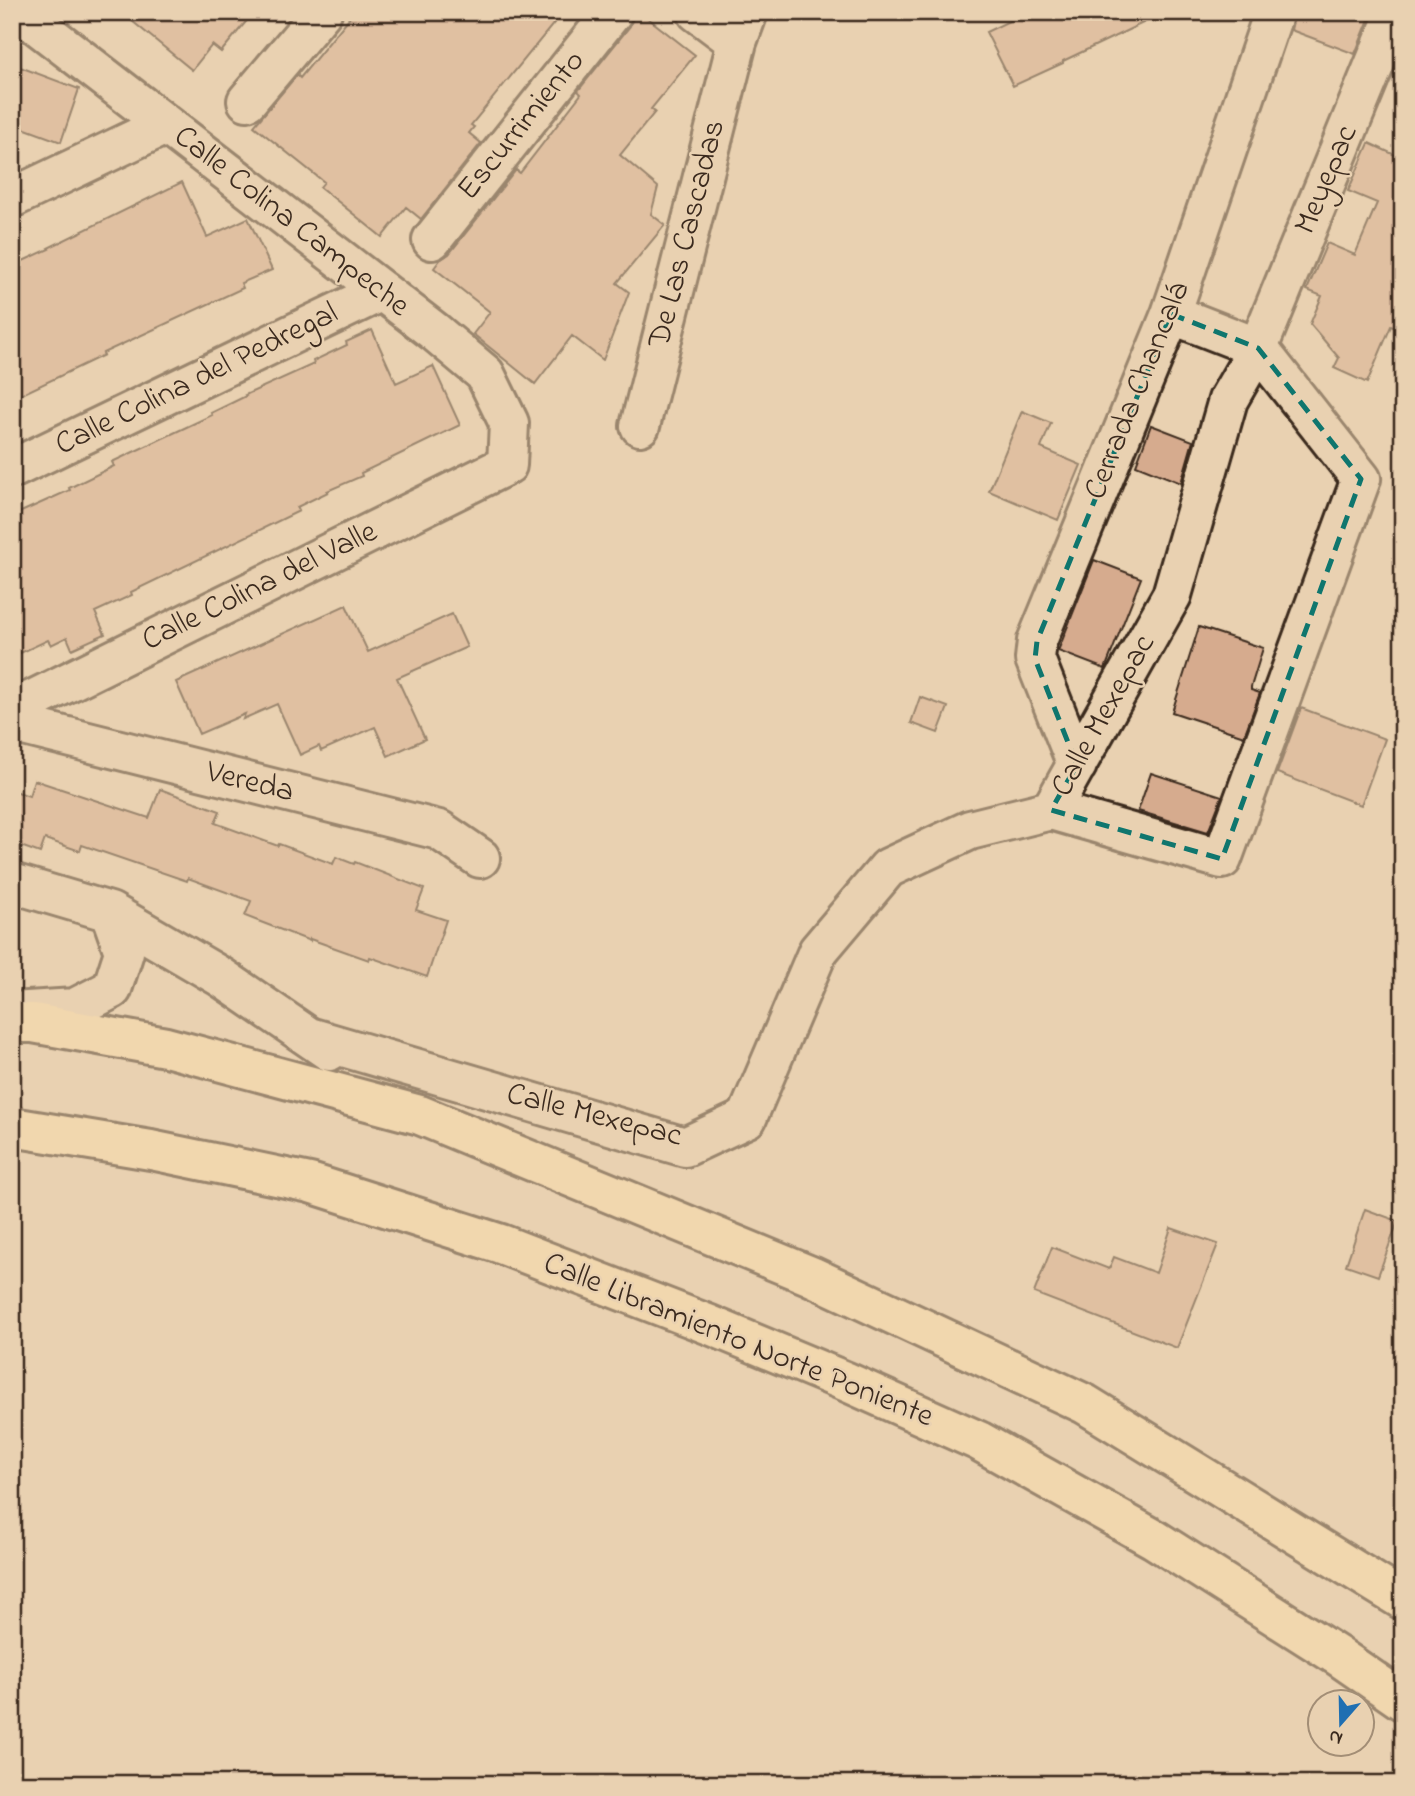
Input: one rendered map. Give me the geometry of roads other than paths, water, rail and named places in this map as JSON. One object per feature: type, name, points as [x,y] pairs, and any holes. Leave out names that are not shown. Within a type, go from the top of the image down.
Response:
[{"type":"highway","points":[[12,1023],[33,1023],[166,1047],[420,1115],[811,1276],[1085,1404],[1403,1600]]},
{"type":"highway","name":"Calle Libramiento Norte Poniente","points":[[12,1127],[151,1150],[310,1183],[501,1244],[723,1330],[979,1441],[1154,1539],[1339,1656],[1403,1701]]},
{"type":"street","name":"Calle Colina Campeche","points":[[20,12],[382,291],[485,374],[509,422],[507,465]]},
{"type":"street","points":[[247,101],[322,12]]},
{"type":"street","name":"Escurrimiento","points":[[432,240],[613,12]]},
{"type":"street","points":[[697,12],[742,27]]},
{"type":"street","name":"Cerrada Chancalá","points":[[1077,765],[1035,659],[1037,641],[1171,314],[1274,12]]},
{"type":"street","name":"Meyepac","points":[[1258,348],[1396,12]]},
{"type":"street","name":"De Las Cascadas","points":[[640,426],[742,27]]},
{"type":"street","points":[[12,198],[165,125]]},
{"type":"street","name":"Calle Colina del Pedregal","points":[[12,468],[382,291]]},
{"type":"street","points":[[1051,810],[1222,859],[1361,479],[1258,348],[1171,314]]},
{"type":"street","name":"Calle Mexepac","points":[[309,1037],[685,1147],[747,1118],[818,951],[888,869],[970,830],[1051,810],[1172,596],[1228,400],[1258,348]]},
{"type":"street","name":"Calle Colina del Valle","points":[[12,710],[507,465]]},
{"type":"street","name":"Vereda","points":[[12,723],[439,830],[480,858]]},
{"type":"street","points":[[12,883],[110,912],[221,977],[420,1115]]},
{"type":"street","points":[[12,1012],[75,1008],[113,989],[124,952],[110,912]]}]
